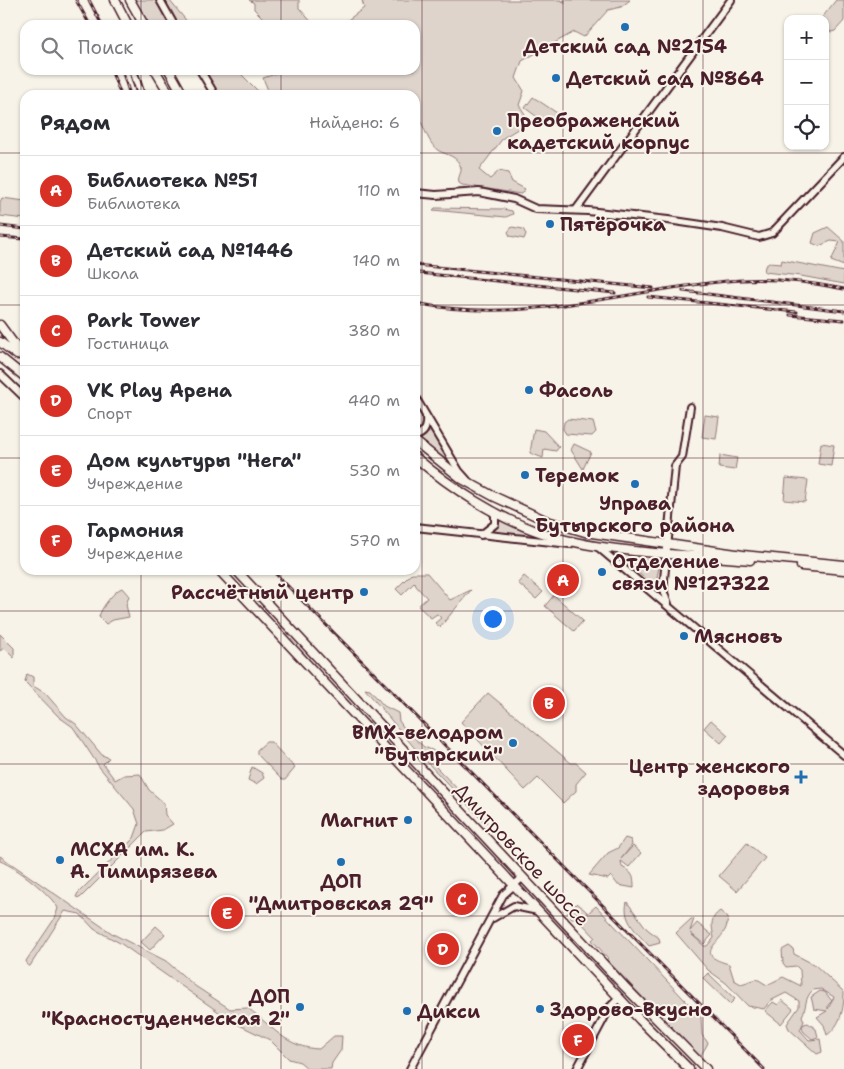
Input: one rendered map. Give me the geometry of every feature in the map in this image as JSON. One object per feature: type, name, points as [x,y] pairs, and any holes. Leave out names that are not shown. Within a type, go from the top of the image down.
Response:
[{"type":"main road","points":[[115,0],[125,20]]},
{"type":"main road","points":[[130,0],[141,20]]},
{"type":"main road","points":[[158,75],[167,90]]},
{"type":"main road","points":[[172,75],[180,90]]},
{"type":"main road","points":[[0,325],[20,354]]},
{"type":"main road","points":[[0,342],[20,356]]},
{"type":"main road","points":[[1,358],[20,373]]},
{"type":"main road","points":[[420,446],[438,462],[475,487],[547,520],[611,537],[743,555],[844,565]]},
{"type":"main road","points":[[420,461],[460,490],[515,522],[542,533],[609,547],[844,570]]},
{"type":"main road","name":"Дмитровское шоссе","points":[[224,575],[619,998],[689,1069]]},
{"type":"main road","name":"Дмитровское шоссе","points":[[241,575],[648,1012],[706,1069]]},
{"type":"street","points":[[160,0],[171,20]]},
{"type":"street","points":[[576,210],[731,0]]},
{"type":"street","points":[[134,75],[139,90]]},
{"type":"street","points":[[203,75],[212,90]]},
{"type":"street","points":[[420,194],[436,196],[479,192],[514,199],[536,209],[576,210],[668,220],[722,228],[760,237],[767,236],[844,158]]},
{"type":"street","points":[[0,374],[20,393]]},
{"type":"street","points":[[420,406],[459,471],[475,487]]},
{"type":"street","points":[[670,608],[664,593],[664,579],[675,466],[682,457],[690,407]]},
{"type":"street","points":[[420,434],[425,429],[426,416]]},
{"type":"street","points":[[480,535],[495,524],[495,515],[488,506]]},
{"type":"street","points":[[420,529],[590,544],[612,558],[647,587],[844,755]]},
{"type":"street","points":[[611,537],[609,547],[612,558]]},
{"type":"street","points":[[647,587],[657,588],[664,579]]},
{"type":"street","points":[[410,1069],[504,895],[522,878]]},
{"type":"street","points":[[490,920],[514,906],[538,912]]},
{"type":"street","points":[[576,1069],[610,1007],[619,998]]},
{"type":"shaded area","points":[[134,0],[155,0],[167,20],[145,20]]},
{"type":"shaded area","points":[[164,0],[169,0],[186,20],[176,20]]},
{"type":"shaded area","points":[[249,0],[299,0],[299,8],[310,20],[265,20],[254,9],[254,3]]},
{"type":"shaded area","points":[[362,0],[561,0],[565,4],[563,0],[630,0],[621,7],[608,10],[584,37],[574,32],[522,61],[516,78],[524,91],[519,105],[525,114],[524,125],[503,138],[479,170],[490,179],[499,171],[508,173],[512,182],[525,189],[521,194],[459,183],[460,164],[455,158],[435,148],[420,119],[420,90],[268,90],[263,78],[272,75],[420,75],[420,20],[348,20],[364,8]]},
{"type":"shaded area","points":[[836,0],[844,0],[844,21],[835,31],[829,31],[829,15],[824,15]]},
{"type":"shaded area","points":[[208,75],[242,75],[257,90],[216,90]]},
{"type":"shaded area","points":[[533,97],[557,113],[551,124],[547,124],[525,108]]},
{"type":"shaded area","points":[[2,198],[20,200],[20,218],[0,216],[0,202]]},
{"type":"shaded area","points":[[435,208],[503,209],[512,211],[513,214],[506,217],[433,210]]},
{"type":"shaded area","points":[[512,227],[523,229],[526,234],[524,239],[510,236],[508,232]]},
{"type":"shaded area","points":[[828,227],[844,241],[844,266],[831,261],[840,242],[831,241],[819,246],[812,243],[815,233]]},
{"type":"shaded area","points":[[782,260],[844,272],[844,284],[801,276],[764,272],[765,266],[769,263],[781,264]]},
{"type":"shaded area","points":[[705,415],[719,417],[716,439],[702,437]]},
{"type":"shaded area","points":[[568,419],[593,422],[596,432],[592,436],[566,434],[563,429],[564,422]]},
{"type":"shaded area","points":[[534,429],[544,431],[559,447],[556,451],[544,449],[543,458],[530,453]]},
{"type":"shaded area","points":[[431,431],[453,466],[420,441]]},
{"type":"shaded area","points":[[821,443],[834,445],[831,466],[818,464]]},
{"type":"shaded area","points":[[574,444],[591,452],[583,469],[571,450]]},
{"type":"shaded area","points":[[720,455],[737,458],[735,470],[719,468]]},
{"type":"shaded area","points":[[786,478],[808,480],[805,502],[784,500]]},
{"type":"shaded area","points":[[498,520],[539,537],[494,533]]},
{"type":"shaded area","points":[[624,553],[656,557],[660,562],[656,582],[649,582],[622,559]]},
{"type":"shaded area","points":[[427,573],[450,600],[471,590],[440,627],[435,623],[441,618],[437,614],[431,618],[418,606],[427,598],[416,586],[415,582],[402,595],[396,589],[410,575]]},
{"type":"shaded area","points":[[524,576],[543,592],[536,599],[518,583]]},
{"type":"shaded area","points":[[122,588],[129,596],[126,605],[129,617],[113,620],[106,624],[99,617],[100,614],[112,596]]},
{"type":"shaded area","points":[[554,595],[583,621],[574,631],[545,606]]},
{"type":"shaded area","points":[[0,634],[14,648],[14,658],[4,648],[0,651]]},
{"type":"shaded area","points":[[27,674],[33,677],[33,686],[45,693],[66,717],[76,724],[102,755],[109,758],[103,764],[115,780],[124,775],[140,774],[149,790],[164,803],[165,815],[173,824],[163,830],[146,832],[80,898],[76,897],[78,893],[134,838],[139,824],[134,809],[100,768],[73,727],[59,717],[25,682]]},
{"type":"shaded area","points":[[365,689],[370,690],[384,706],[398,713],[399,721],[404,728],[424,747],[439,755],[436,767],[480,812],[487,822],[485,823],[423,758]]},
{"type":"shaded area","name":"BMX-велодром \"Бутырский\"","points":[[488,693],[571,763],[576,763],[586,772],[576,784],[576,791],[563,803],[538,778],[525,790],[461,722]]},
{"type":"shaded area","points":[[711,720],[728,735],[721,743],[704,728]]},
{"type":"shaded area","points":[[266,742],[271,742],[295,768],[285,780],[282,780],[257,754],[257,750]]},
{"type":"shaded area","points":[[252,767],[262,773],[264,778],[256,784],[248,780]]},
{"type":"shaded area","points":[[625,838],[631,840],[632,845],[621,859],[633,846],[641,853],[629,867],[621,861],[622,867],[632,875],[634,888],[618,885],[611,876],[608,879],[589,875],[608,853],[618,848]]},
{"type":"shaded area","points":[[747,843],[765,858],[737,891],[719,876]]},
{"type":"shaded area","points":[[0,856],[113,934],[166,961],[195,986],[230,1009],[248,1008],[289,1041],[308,1048],[319,1049],[334,1036],[342,1036],[341,1050],[332,1063],[331,1069],[308,1069],[300,1062],[289,1059],[270,1040],[233,1022],[120,943],[94,929],[80,914],[65,911],[30,966],[28,966],[26,961],[55,918],[58,908],[48,895],[32,881],[0,861]]},
{"type":"shaded area","points":[[627,902],[647,929],[659,938],[660,943],[649,946],[636,931],[627,915]]},
{"type":"shaded area","points":[[577,903],[588,913],[596,906],[701,1017],[702,1035],[708,1043],[700,1057],[607,960],[608,958],[592,940],[595,937],[577,918],[572,918],[567,913]]},
{"type":"shaded area","points":[[720,911],[728,918],[727,926],[711,949],[711,953],[718,961],[729,964],[734,980],[741,984],[757,979],[767,985],[783,977],[801,986],[800,970],[796,966],[786,967],[783,963],[782,950],[789,946],[793,949],[794,954],[815,965],[844,992],[841,1016],[836,1026],[827,1035],[824,1025],[817,1017],[827,1011],[814,1009],[811,997],[820,991],[825,992],[832,1001],[834,997],[821,989],[813,990],[807,999],[802,1016],[804,1021],[800,1030],[809,1040],[820,1039],[822,1052],[817,1054],[789,1029],[787,1024],[799,1007],[799,1001],[786,993],[770,1001],[764,1009],[748,1006],[726,983],[708,970],[676,933],[691,919],[694,919],[690,931],[697,923],[712,935],[704,944],[690,933],[704,946],[707,946],[714,938],[712,926],[714,917]]},
{"type":"shaded area","points":[[156,926],[165,934],[150,950],[141,942]]},
{"type":"shaded area","points":[[708,973],[735,999],[730,1004],[703,978]]},
{"type":"shaded area","points":[[782,1000],[793,1009],[781,1024],[765,1011],[773,1002],[778,1005]]},
{"type":"shaded area","points":[[808,1023],[816,1029],[818,1037],[812,1039],[803,1031],[802,1027]]},
{"type":"railway","points":[[76,0],[87,20]]},
{"type":"railway","points":[[89,0],[99,20]]},
{"type":"railway","points":[[113,75],[119,90]]},
{"type":"railway","points":[[124,75],[128,90]]},
{"type":"railway","points":[[0,226],[20,228]]},
{"type":"railway","points":[[0,237],[20,239]]},
{"type":"railway","points":[[420,265],[653,288]]},
{"type":"railway","points":[[420,273],[615,293]]},
{"type":"railway","points":[[420,304],[456,309],[534,308],[687,286],[756,279],[786,280],[844,289]]},
{"type":"railway","points":[[683,291],[844,311]]},
{"type":"railway","points":[[648,297],[797,312]]},
{"type":"railway","points":[[790,315],[844,320]]},
{"type":"railway","points":[[277,575],[764,1069]]},
{"type":"place","name":"Детский сад №2154","points":[[625,27]]},
{"type":"place","name":"Детский сад №864","points":[[556,78]]},
{"type":"place","name":"Преображенский кадетский корпус","points":[[497,131]]},
{"type":"place","name":"Пятёрочка","points":[[550,224]]},
{"type":"place","name":"Фасоль","points":[[529,390]]},
{"type":"place","name":"Теремок","points":[[525,475]]},
{"type":"place","name":"Управа Бутырского района","points":[[635,484]]},
{"type":"place","name":"Отделение связи №127322","points":[[602,572]]},
{"type":"place","name":"Библиотека №51","points":[[563,580]]},
{"type":"place","name":"Рассчётный центр","points":[[364,592]]},
{"type":"place","name":"Мясновъ","points":[[684,636]]},
{"type":"place","name":"Детский сад №1446","points":[[549,703]]},
{"type":"place","name":"BMX-велодром \"Бутырский\"","points":[[513,743]]},
{"type":"place","name":"Центр женского здоровья","points":[[801,777]]},
{"type":"place","name":"Магнит","points":[[408,820]]},
{"type":"place","name":"МСХА им. К. А. Тимирязева","points":[[60,860]]},
{"type":"place","name":"ДОП \"Дмитровская 29\"","points":[[341,862]]},
{"type":"place","name":"Park Tower","points":[[462,899]]},
{"type":"place","name":"Дом культуры \"Нега\"","points":[[227,913]]},
{"type":"place","name":"VK Play Арена","points":[[443,949]]},
{"type":"place","name":"ДОП \"Красностуденческая 2\"","points":[[300,1007]]},
{"type":"place","name":"Здорово-Вкусно","points":[[540,1009]]},
{"type":"place","name":"Дикси","points":[[407,1011]]},
{"type":"place","name":"Гармония","points":[[578,1040]]}]
